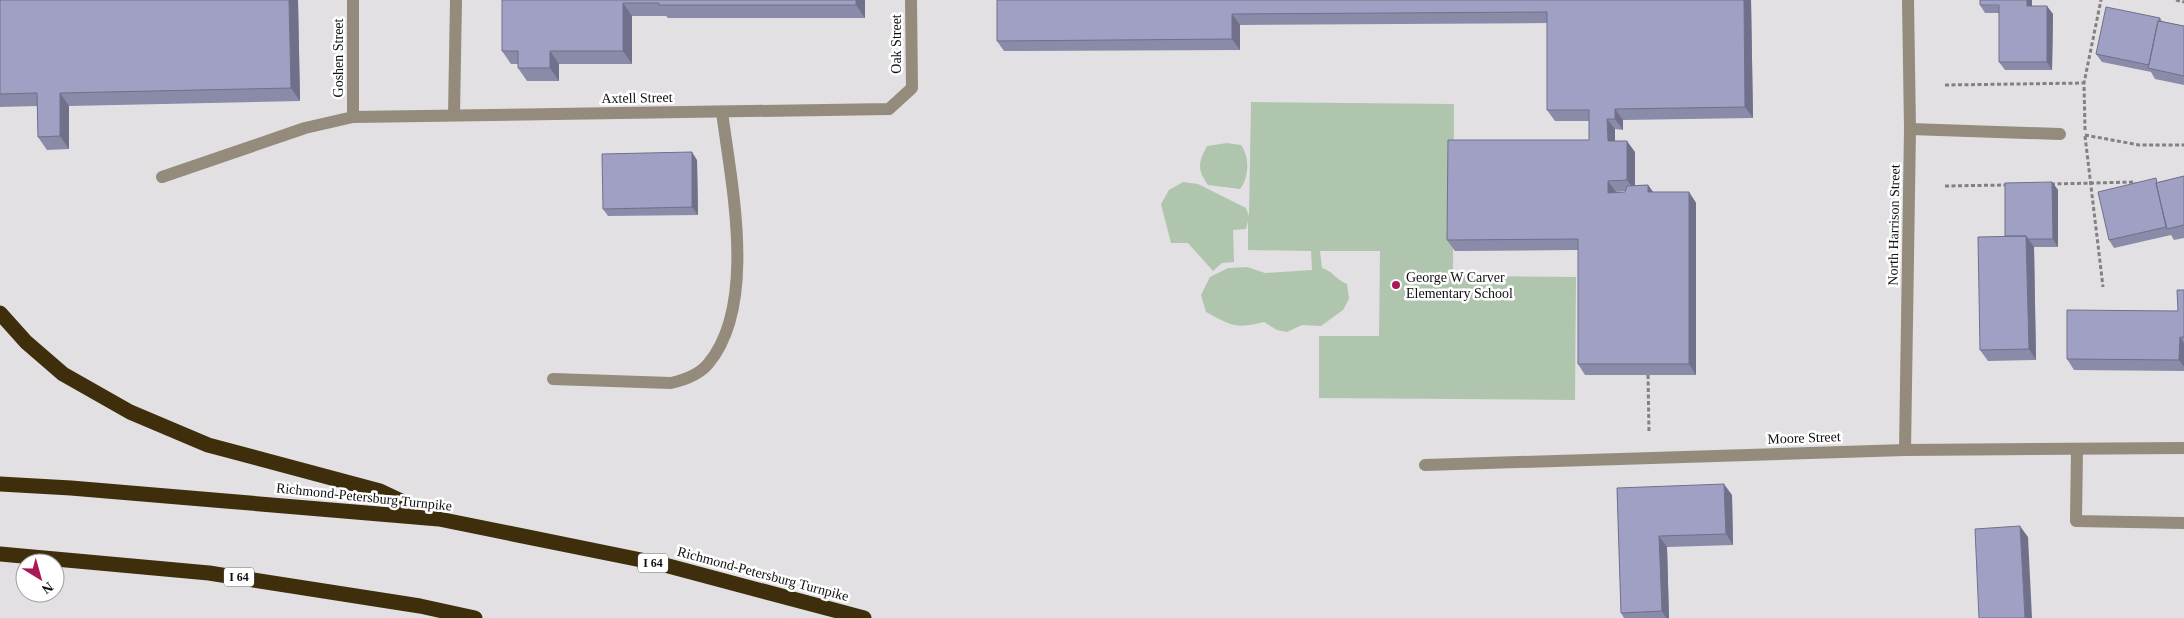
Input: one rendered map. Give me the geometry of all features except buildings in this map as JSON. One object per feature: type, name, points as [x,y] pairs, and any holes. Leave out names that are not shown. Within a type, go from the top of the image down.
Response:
[{"type":"highway","points":[[0,313],[26,342],[63,374],[130,412],[208,445],[380,491],[439,519]]},
{"type":"highway","name":"Richmond-Petersburg Turnpike","points":[[0,484],[71,488],[439,519],[661,564],[864,618]]},
{"type":"highway","name":"I 64","points":[[0,554],[209,573],[420,606],[475,618]]},
{"type":"street","name":"Goshen Street","points":[[353,0],[353,116]]},
{"type":"street","points":[[454,115],[456,0]]},
{"type":"street","name":"Oak Street","points":[[911,0],[912,88]]},
{"type":"street","name":"North Harrison Street","points":[[1905,450],[1910,129],[1908,0]]},
{"type":"street","name":"Axtell Street","points":[[162,176],[306,128],[353,116],[889,109],[912,88]]},
{"type":"street","points":[[553,379],[671,383],[688,379],[707,366],[730,325],[736,270],[735,212],[722,112]]},
{"type":"street","points":[[1910,129],[2060,134]]},
{"type":"street","name":"Moore Street","points":[[1425,465],[1905,450],[2184,448]]},
{"type":"street","points":[[2078,449],[2076,522],[2184,523]]},
{"type":"path","points":[[2101,0],[2084,83],[2085,136],[2103,287]]},
{"type":"path","points":[[2176,0],[2184,2]]},
{"type":"path","points":[[1945,85],[2084,83]]},
{"type":"path","points":[[2085,136],[2139,145],[2184,145]]},
{"type":"path","points":[[2042,184],[2135,182],[2137,192]]},
{"type":"path","points":[[1945,186],[2013,185]]},
{"type":"path","points":[[1648,375],[1649,432]]},
{"type":"green space","points":[[1251,102],[1454,104],[1453,276],[1576,277],[1575,400],[1319,398],[1319,336],[1379,336],[1380,251],[1320,251],[1322,268],[1347,284],[1349,299],[1343,310],[1321,326],[1302,325],[1287,332],[1277,330],[1264,322],[1240,326],[1234,325],[1206,312],[1201,295],[1210,277],[1228,268],[1247,267],[1265,273],[1312,270],[1311,251],[1248,250],[1248,221],[1246,229],[1233,230],[1234,262],[1222,263],[1213,271],[1188,243],[1171,243],[1161,204],[1169,190],[1183,182],[1198,184],[1246,208],[1249,216]]},
{"type":"green space","points":[[1227,143],[1241,145],[1246,155],[1247,173],[1240,189],[1208,185],[1200,170],[1200,162],[1207,146]]},
{"type":"place","name":"George W Carver Elementary School","points":[[1396,285]]}]
